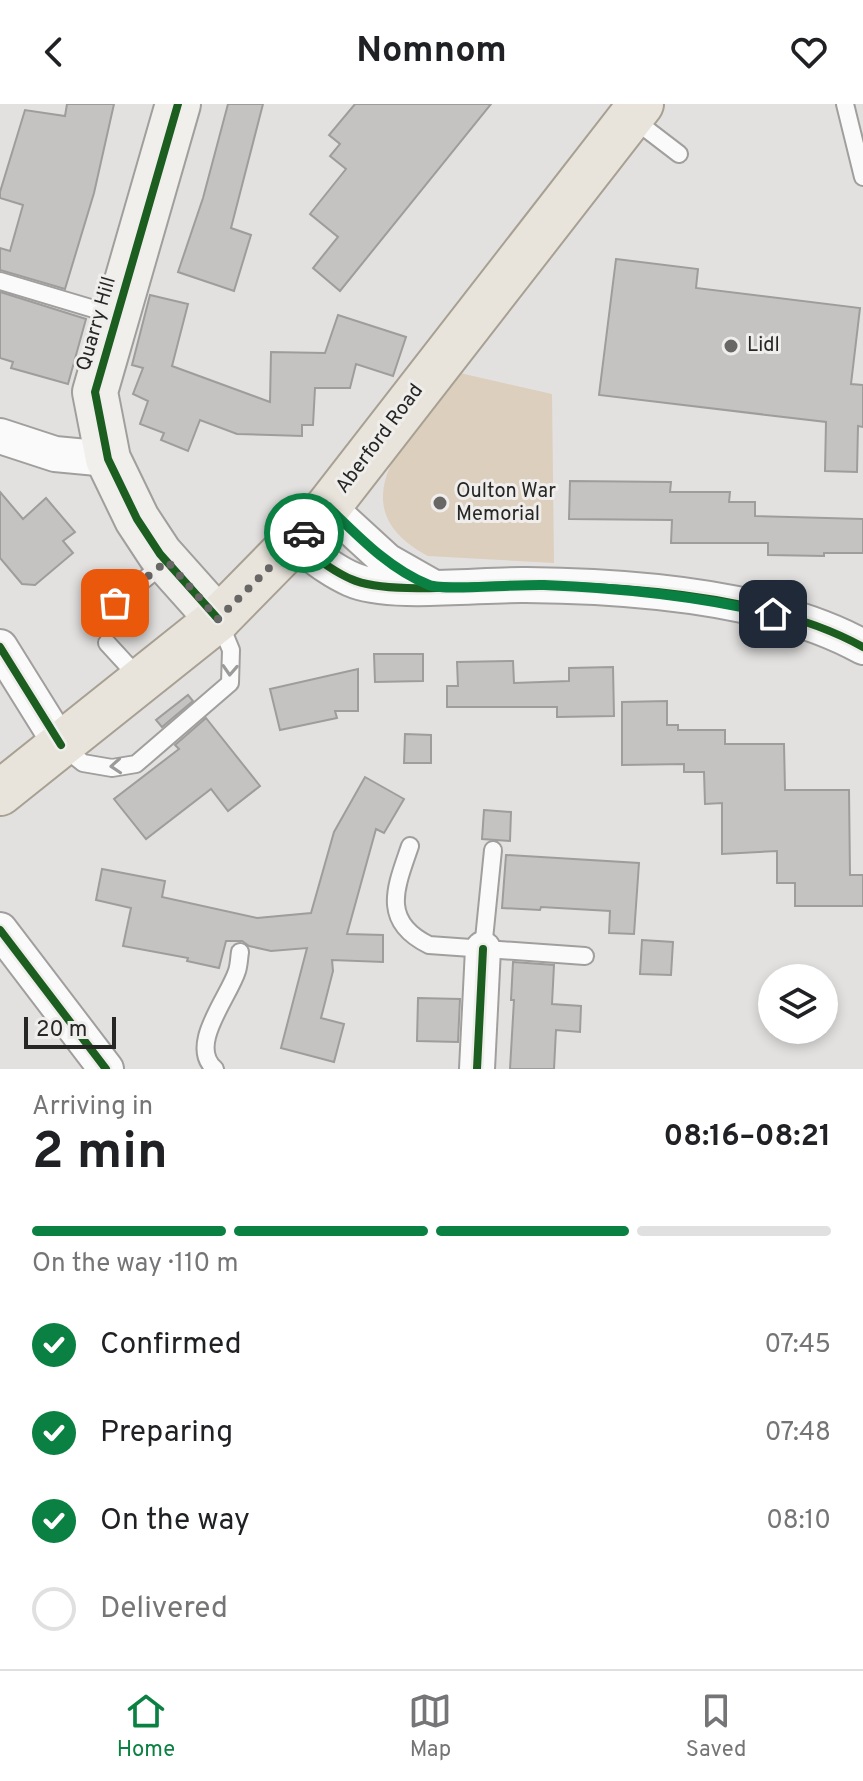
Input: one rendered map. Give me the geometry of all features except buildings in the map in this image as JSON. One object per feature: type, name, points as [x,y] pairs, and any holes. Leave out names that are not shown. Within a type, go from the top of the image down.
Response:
[{"type":"main road","name":"Aberford Road","points":[[0,793],[218,619],[328,507],[636,110]]},
{"type":"street","name":"Quarry Hill","points":[[178,104],[95,392],[108,459],[137,519],[167,561],[218,619]]},
{"type":"street","points":[[0,436],[55,454],[108,459]]},
{"type":"street","points":[[328,507],[387,561],[431,586]]},
{"type":"street","points":[[295,542],[353,581],[383,587],[524,584],[660,593],[727,603],[796,619],[863,647]]},
{"type":"street","points":[[0,647],[61,745]]},
{"type":"street","points":[[0,930],[106,1069]]},
{"type":"street","points":[[477,1069],[483,949]]},
{"type":"lane","points":[[845,104],[863,177]]},
{"type":"lane","points":[[636,110],[679,154]]},
{"type":"lane","points":[[0,281],[115,315]]},
{"type":"lane","points":[[115,603],[167,561]]},
{"type":"lane","points":[[61,745],[83,763],[112,768],[136,764],[230,683],[231,650],[218,619]]},
{"type":"lane","points":[[107,643],[141,681]]},
{"type":"lane","points":[[410,846],[395,890],[395,904],[406,929],[416,939],[429,945],[585,956]]},
{"type":"lane","points":[[483,949],[493,850]]},
{"type":"lane","points":[[215,1069],[208,1063],[206,1037],[237,970],[240,952]]},
{"type":"shaded area","points":[[460,373],[552,394],[554,563],[428,556],[399,535],[385,513],[383,489],[391,465],[423,417]]},
{"type":"cycle path","points":[[178,104],[95,392],[108,459],[137,519],[160,554],[218,619]]},
{"type":"cycle path","points":[[295,542],[336,571],[367,584],[411,588],[567,586],[699,597],[786,616],[863,647]]},
{"type":"cycle path","points":[[0,647],[61,745]]},
{"type":"cycle path","points":[[0,930],[106,1069]]},
{"type":"cycle path","points":[[477,1069],[483,949]]},
{"type":"way so far","points":[[115,603],[167,561],[218,619],[304,533]]},
{"type":"place","name":"Lidl","points":[[731,346]]},
{"type":"place","name":"Oulton War Memorial","points":[[440,503]]},
{"type":"route","points":[[304,533],[328,507],[387,561],[431,586],[524,584],[660,593],[727,603],[773,614]]}]
